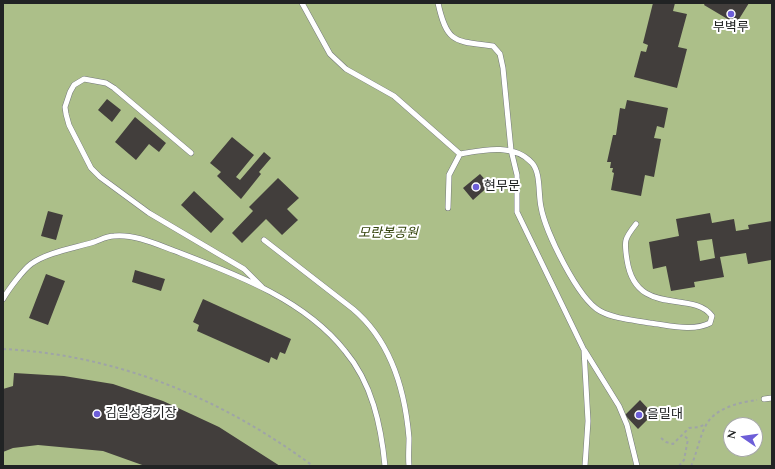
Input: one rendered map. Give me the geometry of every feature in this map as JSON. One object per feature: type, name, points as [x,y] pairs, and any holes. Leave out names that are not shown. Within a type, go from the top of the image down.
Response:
[{"type":"lane","points":[[302,3],[330,54],[346,69],[394,96],[460,154]]},
{"type":"lane","points":[[438,3],[443,24],[452,37],[464,42],[493,46],[500,54],[503,68],[511,150],[517,174],[517,212],[584,350],[619,406],[627,425],[637,466]]},
{"type":"lane","points":[[191,153],[114,88],[106,83],[84,79],[74,85],[70,92],[65,107],[69,125],[91,168],[100,177],[148,213],[244,269],[264,289]]},
{"type":"lane","points":[[460,154],[479,150],[511,150],[533,164],[536,173],[541,208],[550,235],[578,289],[599,311],[625,319],[696,327],[710,323],[712,316],[708,310],[701,307],[661,300],[647,293],[635,284],[629,272],[626,236],[636,224]]},
{"type":"lane","points":[[448,208],[449,175],[460,154]]},
{"type":"lane","points":[[3,299],[31,264],[60,251],[114,236],[134,237],[212,265],[264,289],[300,311],[332,335],[366,381],[383,448],[385,466]]},
{"type":"lane","points":[[264,240],[362,316],[379,336],[396,372],[409,438],[409,466]]},
{"type":"lane","points":[[584,350],[588,421],[585,466]]},
{"type":"lane","points":[[764,399],[772,398]]},
{"type":"path","points":[[3,349],[61,354],[98,362],[168,384],[243,420],[282,443],[313,466]]},
{"type":"path","points":[[660,438],[673,444],[689,428],[700,427],[717,413],[734,405],[764,399]]},
{"type":"path","points":[[691,466],[706,423]]},
{"type":"path","points":[[679,466],[684,460],[688,439],[683,435]]},
{"type":"green space","name":"모란봉공원","points":[[3,3],[772,3],[772,466],[3,466]]},
{"type":"building","points":[[653,3],[675,3],[673,11],[687,14],[678,47],[687,49],[677,88],[634,77],[641,51],[646,52],[648,45],[643,43]]},
{"type":"building","name":"부벽루","points":[[705,3],[749,3],[736,24],[704,5]]},
{"type":"building","points":[[107,99],[121,110],[112,122],[98,110]]},
{"type":"building","points":[[627,100],[668,108],[664,128],[657,126],[654,138],[661,139],[654,177],[645,175],[641,196],[611,190],[614,173],[612,172],[613,168],[610,168],[611,162],[607,162],[613,135],[616,135],[620,108],[625,109]]},
{"type":"building","points":[[135,117],[166,143],[159,152],[149,144],[136,160],[115,142]]},
{"type":"building","points":[[232,137],[254,155],[236,177],[240,180],[264,152],[271,158],[259,172],[261,174],[241,199],[217,176],[221,172],[210,163]]},
{"type":"building","name":"현무문","points":[[480,174],[490,185],[473,200],[463,188]]},
{"type":"building","points":[[278,178],[299,198],[287,209],[298,220],[282,235],[266,219],[242,243],[232,233],[253,211],[249,207]]},
{"type":"building","points":[[194,191],[224,219],[211,233],[181,205]]},
{"type":"building","points":[[48,211],[63,215],[56,240],[41,236]]},
{"type":"building","points":[[710,213],[712,223],[734,219],[736,231],[749,229],[748,225],[772,221],[771,260],[748,264],[746,253],[720,257],[724,277],[694,282],[695,287],[671,291],[666,266],[653,269],[649,242],[679,236],[676,219]],"holes":[[[712,239],[715,258],[700,261],[697,241]]]},
{"type":"building","points":[[135,270],[165,279],[161,291],[132,282]]},
{"type":"building","points":[[46,274],[65,281],[48,325],[29,318]]},
{"type":"building","points":[[203,299],[291,339],[285,354],[280,352],[277,360],[271,357],[269,363],[197,331],[199,325],[193,322]]},
{"type":"building","name":"김일성경기장","points":[[14,373],[64,376],[113,384],[163,401],[219,427],[280,466],[145,466],[103,451],[38,445],[13,448],[3,452],[3,389],[13,386]]},
{"type":"building","name":"을밀대","points":[[640,400],[653,414],[638,429],[625,415]]},
{"type":"place","name":"부벽루","points":[[731,14]]},
{"type":"place","name":"현무문","points":[[476,187]]},
{"type":"place","name":"김일성경기장","points":[[97,414]]},
{"type":"place","name":"을밀대","points":[[639,415]]}]
